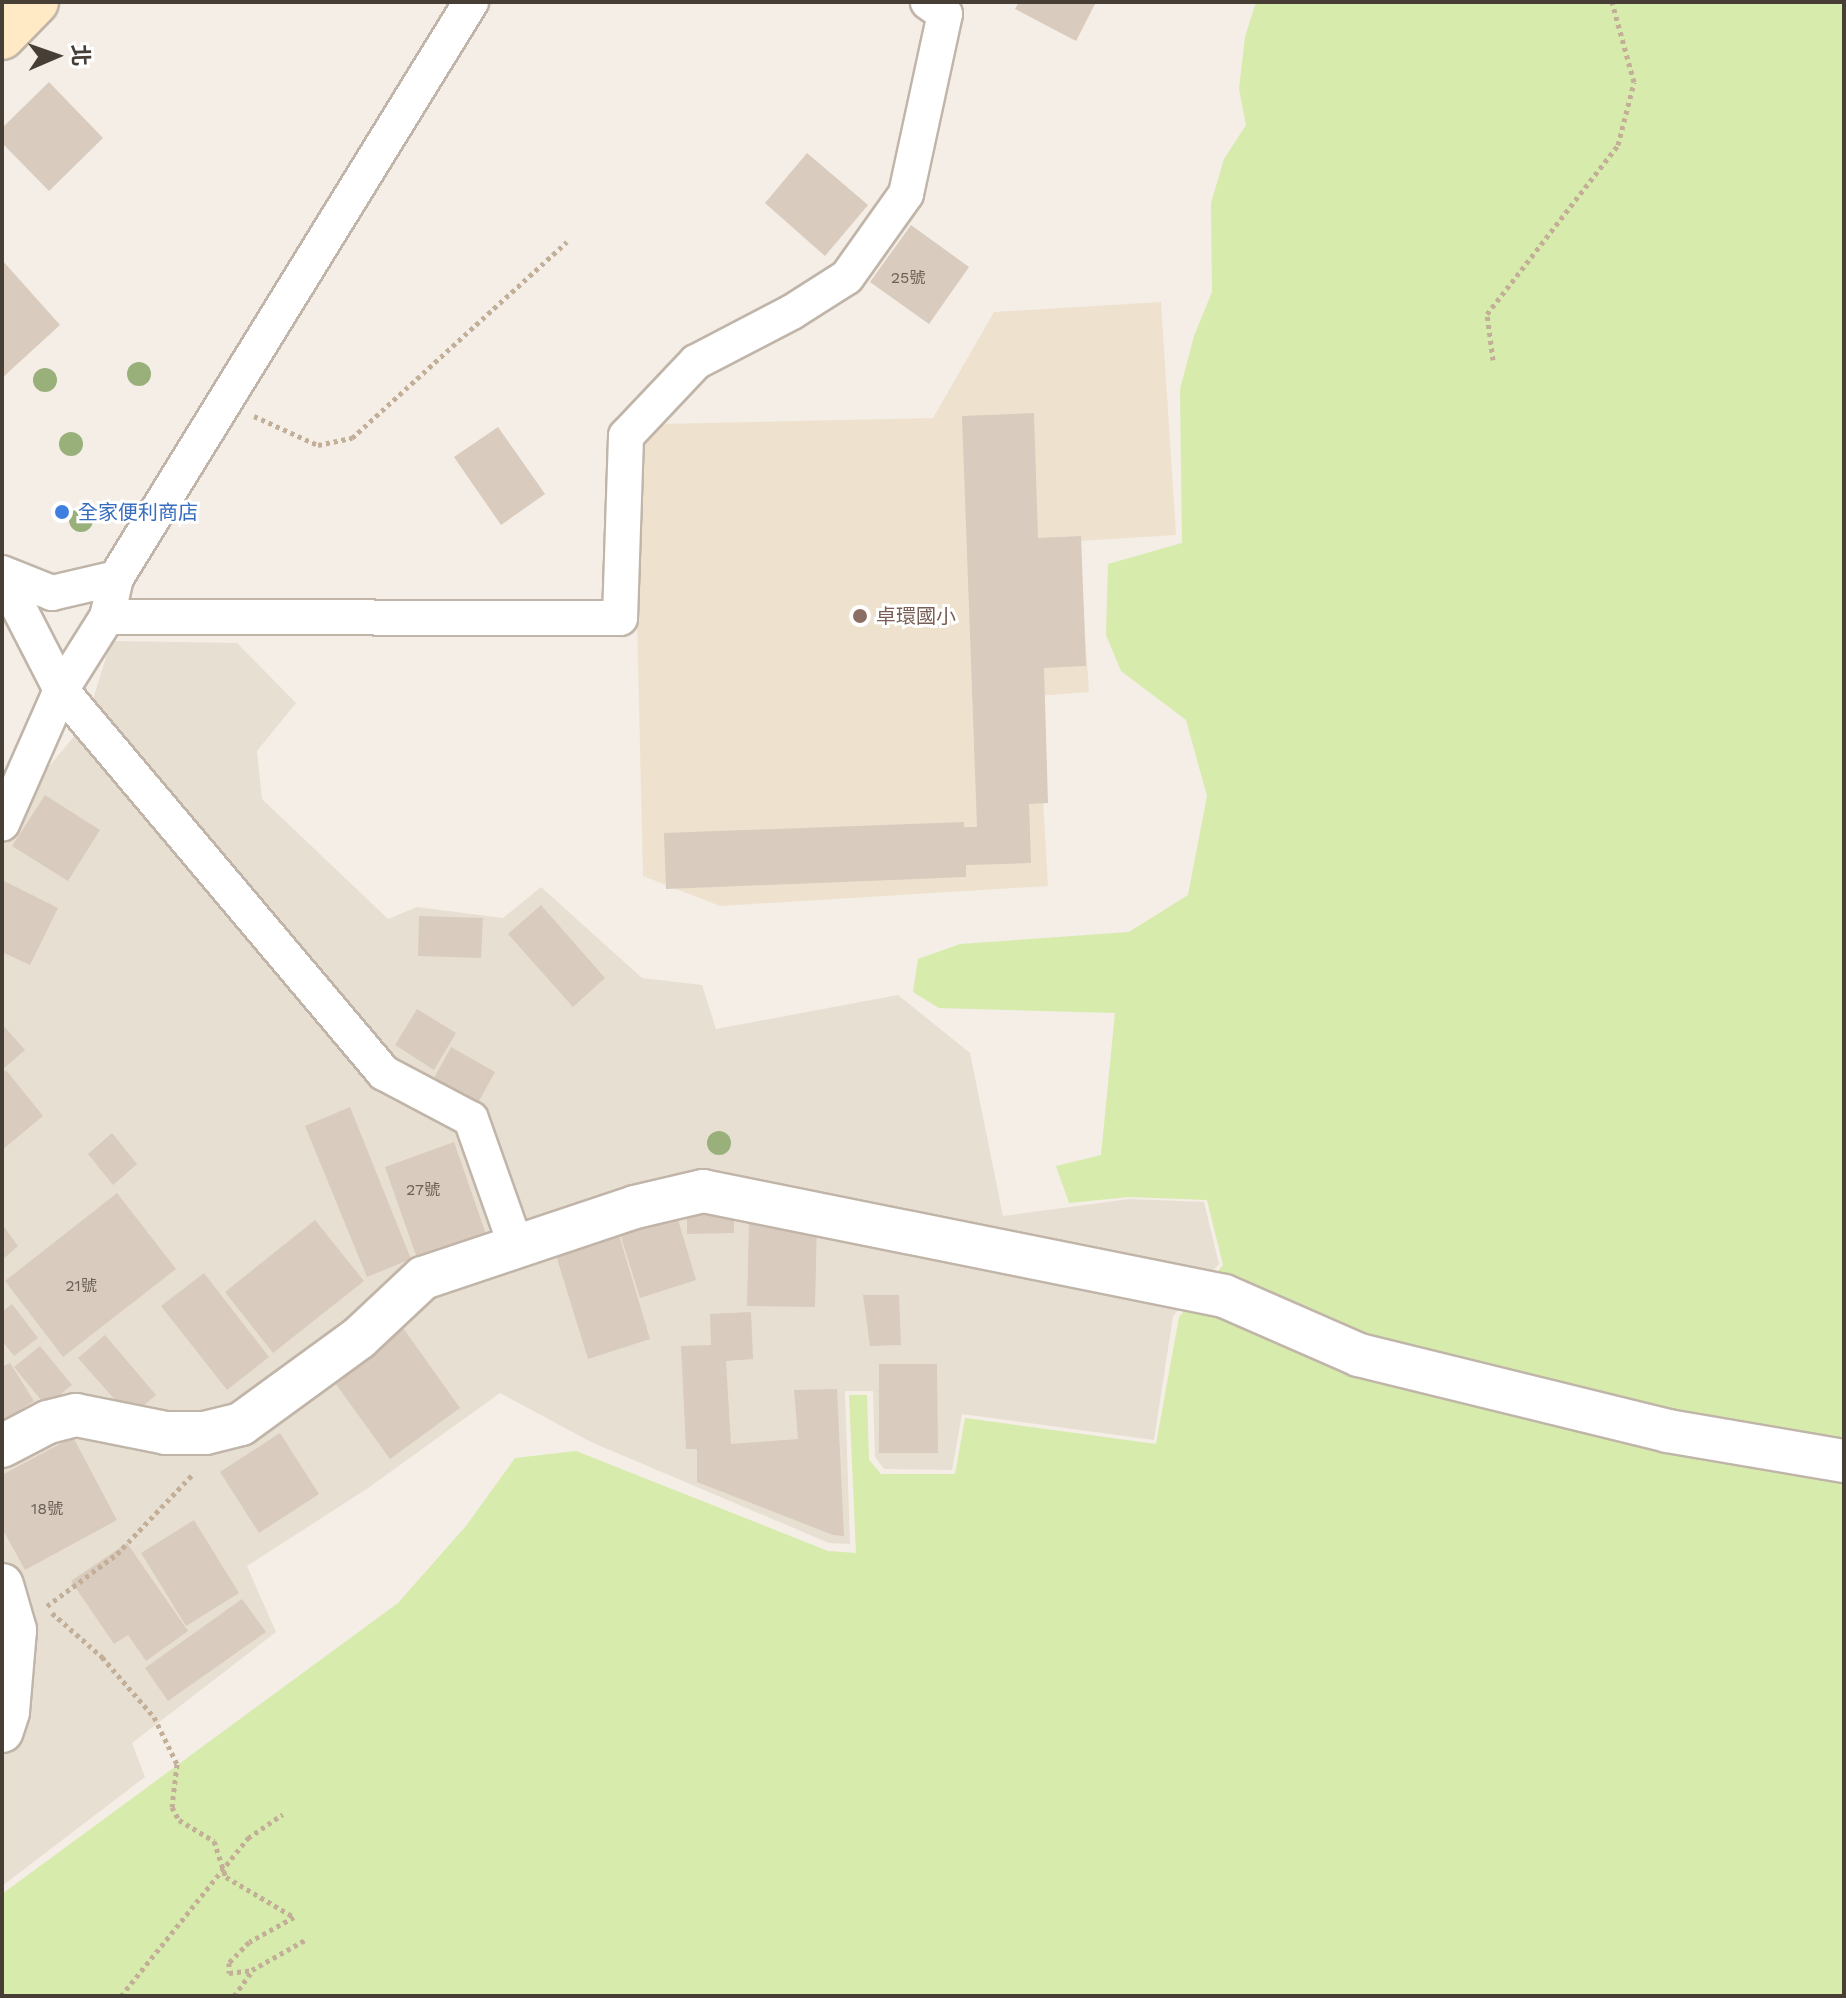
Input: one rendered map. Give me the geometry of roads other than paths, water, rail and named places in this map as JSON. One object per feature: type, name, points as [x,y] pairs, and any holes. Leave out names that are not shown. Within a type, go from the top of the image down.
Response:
[{"type":"main road","points":[[2,37],[36,2]]},
{"type":"street","points":[[2,824],[61,690],[107,617],[116,578],[471,2]]},
{"type":"street","points":[[107,617],[620,618],[626,436],[696,362],[792,312],[847,277],[906,194],[945,14],[928,2]]},
{"type":"street","points":[[2,574],[52,593],[116,578]]},
{"type":"street","points":[[2,574],[61,690],[384,1073],[471,1119],[516,1246]]},
{"type":"street","points":[[2,1446],[48,1422],[76,1415],[166,1433],[205,1433],[241,1424],[359,1338],[423,1278],[635,1207],[703,1191],[1224,1296],[1359,1355],[1668,1431],[1844,1461]]},
{"type":"street","points":[[2,1585],[30,1619],[2,1731]]},
{"type":"place","name":"全家便利商店","points":[[62,512]]},
{"type":"place","name":"卓環國小","points":[[860,616]]}]
